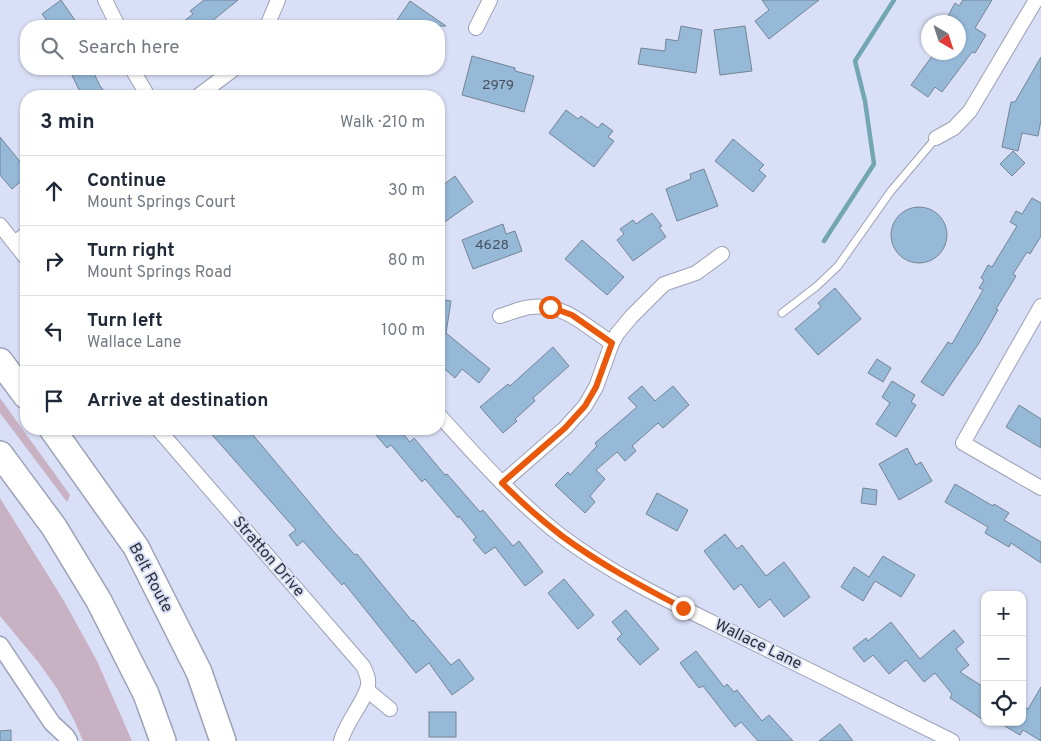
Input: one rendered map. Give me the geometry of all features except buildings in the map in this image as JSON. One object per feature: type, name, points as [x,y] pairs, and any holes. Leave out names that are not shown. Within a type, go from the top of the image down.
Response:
[{"type":"highway","points":[[0,362],[20,388]]},
{"type":"highway","name":"Belt Route","points":[[56,435],[136,547],[199,672],[223,741]]},
{"type":"highway","points":[[0,454],[54,527],[99,601],[146,694],[162,741]]},
{"type":"highway","points":[[199,672],[230,741]]},
{"type":"street","points":[[104,0],[115,20]]},
{"type":"street","points":[[270,20],[278,0]]},
{"type":"street","points":[[476,28],[489,0]]},
{"type":"street","points":[[936,138],[954,128],[970,111],[1036,0]]},
{"type":"street","points":[[136,75],[144,90]]},
{"type":"street","points":[[206,90],[226,75]]},
{"type":"street","points":[[0,225],[20,250]]},
{"type":"street","points":[[15,243],[20,239]]},
{"type":"street","points":[[502,483],[565,428],[585,406],[596,387],[612,343],[623,325],[660,288],[669,282],[696,273],[722,254]]},
{"type":"street","points":[[1041,306],[963,443],[1041,488]]},
{"type":"street","points":[[500,316],[529,307],[550,307],[572,315],[612,343]]},
{"type":"street","name":"Wallace Lane","points":[[445,421],[502,483],[539,518],[561,535],[624,576],[683,608],[952,741]]},
{"type":"street","name":"Stratton Drive","points":[[163,435],[359,661],[368,677],[367,690]]},
{"type":"street","points":[[0,645],[52,723],[69,741]]},
{"type":"street","points":[[341,741],[352,715],[367,690],[390,709]]},
{"type":"street","points":[[52,723],[53,741]]},
{"type":"lane","points":[[782,313],[818,286],[838,266],[891,190],[936,138]]},
{"type":"shaded area","points":[[0,398],[20,426],[20,435],[27,435],[70,495],[67,502],[0,413]]},
{"type":"shaded area","points":[[0,498],[64,601],[97,661],[132,741],[83,741],[58,690],[39,663],[0,616]]},
{"type":"waterway","points":[[824,241],[874,164],[865,101],[855,61],[894,0]]},
{"type":"route","points":[[550,307],[572,315],[586,327],[612,343],[596,387],[579,414],[502,483],[539,518],[584,551],[631,581],[683,608]]}]
